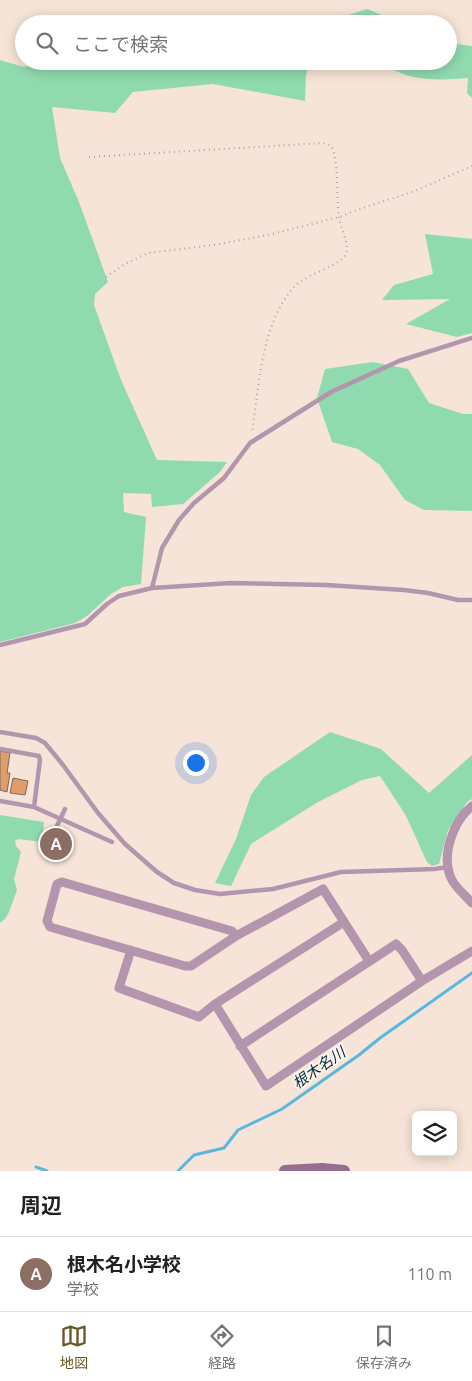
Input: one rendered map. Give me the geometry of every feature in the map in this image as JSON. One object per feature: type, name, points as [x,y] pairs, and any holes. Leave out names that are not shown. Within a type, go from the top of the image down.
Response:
[{"type":"main road","points":[[285,1171],[322,1169],[344,1171]]},
{"type":"street","points":[[472,806],[456,826],[449,841],[448,867],[452,880],[472,903]]},
{"type":"street","points":[[236,936],[232,931],[62,882],[57,884],[47,920],[50,927],[184,966],[191,966],[236,936],[323,889],[369,961]]},
{"type":"street","points":[[131,950],[119,988],[198,1017],[215,1004],[344,922]]},
{"type":"street","points":[[240,1046],[396,944],[422,981]]},
{"type":"street","points":[[215,1004],[266,1086],[422,981],[472,951]]},
{"type":"lane","points":[[152,588],[162,548],[179,520],[194,503],[224,478],[250,443],[331,392],[399,361],[472,338]]},
{"type":"lane","points":[[0,645],[85,624],[119,596],[152,588],[231,584],[326,585],[404,590],[458,600],[472,600]]},
{"type":"lane","points":[[0,732],[36,738],[45,743],[98,813],[125,844],[157,872],[174,883],[195,890],[220,894],[273,889],[341,872],[448,867]]},
{"type":"lane","points":[[0,749],[39,756],[34,807]]},
{"type":"lane","points":[[0,801],[34,807],[112,842]]},
{"type":"lane","points":[[56,828],[65,809]]},
{"type":"path","points":[[89,157],[327,144],[333,149],[339,218],[348,250],[344,259],[308,276],[293,288],[274,321],[266,342],[250,443]]},
{"type":"path","points":[[106,277],[125,264],[148,253],[214,245],[268,235],[339,218],[416,191],[472,166]]},
{"type":"green space","points":[[367,9],[382,15],[349,15]]},
{"type":"green space","points":[[457,44],[472,46],[472,98],[467,93],[468,78],[419,78],[395,70],[457,70]]},
{"type":"green space","points":[[0,60],[15,64],[15,70],[307,70],[305,101],[213,84],[133,92],[115,113],[52,107],[60,158],[79,202],[108,282],[95,294],[94,305],[121,380],[157,460],[227,462],[220,472],[183,504],[152,507],[151,494],[123,493],[124,512],[146,517],[141,584],[123,587],[111,594],[87,616],[75,623],[0,642]]},
{"type":"green space","points":[[425,234],[472,239],[472,333],[457,337],[406,324],[450,299],[382,300],[394,285],[433,274]]},
{"type":"green space","points":[[373,362],[408,369],[429,403],[463,414],[472,414],[472,511],[424,510],[405,500],[380,465],[358,449],[332,442],[317,398],[325,369]]},
{"type":"green space","points":[[330,732],[381,749],[429,793],[472,755],[472,799],[467,802],[448,830],[439,864],[432,866],[427,862],[405,814],[380,776],[362,780],[318,802],[251,844],[231,886],[215,883],[236,839],[251,795],[264,777]]},
{"type":"green space","points":[[0,815],[44,822],[42,842],[18,839],[15,841],[16,846],[21,852],[14,879],[17,890],[9,912],[0,923]]},
{"type":"building","points":[[0,751],[10,753],[7,773],[10,773],[7,792],[0,790]]},
{"type":"building","points":[[13,778],[28,781],[25,795],[10,793]]},
{"type":"waterway","name":"根木名川","points":[[178,1171],[194,1155],[224,1148],[238,1130],[282,1109],[472,973]]},
{"type":"waterway","name":"根木名川","points":[[36,1167],[47,1171]]},
{"type":"place","name":"根木名小学校","points":[[56,844]]}]
